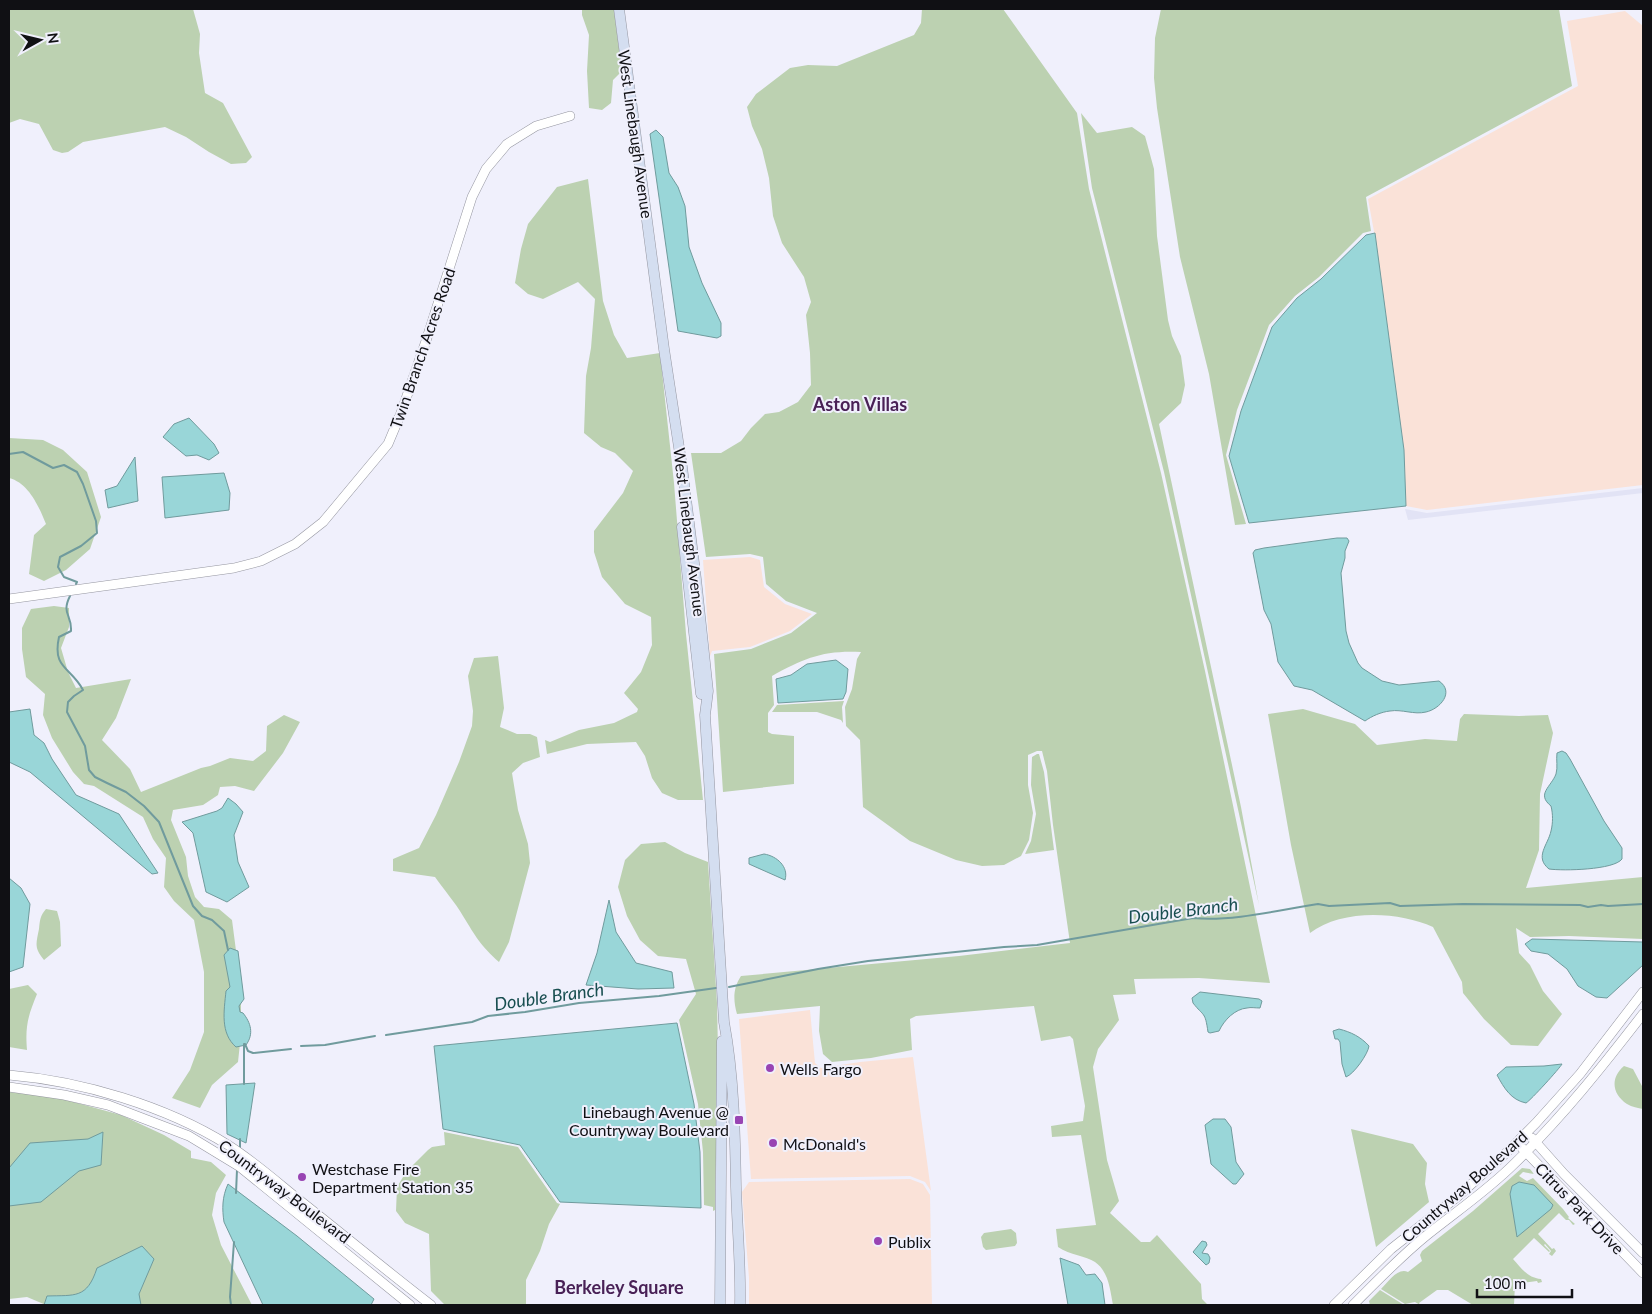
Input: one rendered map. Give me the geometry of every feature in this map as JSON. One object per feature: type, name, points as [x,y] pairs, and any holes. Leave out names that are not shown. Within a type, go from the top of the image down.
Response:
[{"type":"main road","name":"West Linebaugh Avenue","points":[[619,9],[664,349],[672,435],[708,691],[705,715],[724,1022],[728,1044],[734,1118],[741,1276],[740,1305]]},
{"type":"main road","points":[[635,125],[636,117],[643,109]]},
{"type":"main road","name":"West Linebaugh Avenue","points":[[720,1305],[721,1099],[724,1022]]},
{"type":"main road","points":[[721,1188],[736,1187]]},
{"type":"street","name":"Twin Branch Acres Road","points":[[9,599],[234,568],[261,561],[296,544],[323,522],[388,444],[426,341],[472,197],[486,169],[507,144],[536,126],[570,116]]},
{"type":"street","name":"Countryway Boulevard","points":[[1334,1305],[1397,1243],[1456,1197],[1517,1143],[1580,1074],[1643,992]]},
{"type":"street","name":"Countryway Boulevard","points":[[1354,1304],[1426,1236],[1486,1190],[1536,1142],[1590,1083],[1643,1014]]},
{"type":"street","name":"Countryway Boulevard","points":[[9,1075],[66,1083],[129,1100],[194,1126],[228,1145],[431,1305]]},
{"type":"street","points":[[64,1095],[66,1083]]},
{"type":"street","name":"Countryway Boulevard","points":[[9,1087],[64,1095],[108,1105],[181,1133],[222,1155],[410,1305]]},
{"type":"street","name":"Citrus Park Drive","points":[[1527,1132],[1564,1174],[1643,1253]]},
{"type":"street","points":[[181,1133],[186,1138],[186,1144]]},
{"type":"street","name":"Citrus Park Drive","points":[[1517,1143],[1643,1273]]},
{"type":"street","points":[[262,1187],[270,1177]]},
{"type":"street","points":[[1397,1243],[1406,1254]]},
{"type":"street","points":[[1346,1294],[1354,1304]]},
{"type":"shaded area","points":[[9,9],[193,9],[200,34],[199,53],[205,93],[223,103],[252,157],[246,163],[231,164],[186,137],[165,127],[83,142],[68,152],[62,153],[53,150],[39,124],[20,119],[9,123]]},
{"type":"shaded area","points":[[582,9],[614,9],[622,71],[613,80],[611,103],[602,110],[589,108],[587,71],[589,35],[582,15]]},
{"type":"shaded area","points":[[922,9],[1003,9],[1077,113],[1089,189],[1161,473],[1205,671],[1270,983],[1199,978],[1134,979],[1136,994],[1113,995],[1119,1020],[1098,1049],[1093,1067],[1107,1160],[1119,1201],[1110,1213],[1141,1242],[1150,1242],[1157,1235],[1201,1284],[1202,1299],[1208,1305],[1113,1305],[1106,1276],[1100,1266],[1091,1260],[1058,1247],[1056,1229],[1096,1225],[1081,1135],[1052,1137],[1051,1126],[1083,1121],[1085,1106],[1073,1039],[1070,1036],[1041,1041],[1034,1006],[916,1016],[910,1019],[912,1050],[871,1058],[832,1062],[823,1054],[819,1031],[820,1006],[737,1014],[734,999],[735,990],[741,976],[959,956],[1070,943],[1047,771],[1042,751],[1028,755],[1028,785],[1033,813],[1029,840],[1021,856],[1004,865],[982,866],[956,860],[910,841],[863,807],[860,740],[846,726],[845,707],[852,689],[857,659],[861,652],[836,652],[815,656],[794,664],[772,676],[774,705],[768,713],[768,732],[794,736],[794,784],[723,792],[714,654],[751,649],[791,633],[817,613],[786,601],[766,584],[763,557],[750,554],[706,557],[691,453],[721,453],[741,441],[765,414],[779,412],[798,402],[811,385],[806,315],[811,302],[804,277],[782,243],[773,216],[769,178],[762,149],[752,126],[747,107],[756,94],[790,68],[808,65],[837,66],[914,35],[921,23]]},
{"type":"shaded area","points":[[1161,9],[1559,9],[1572,86],[1366,197],[1371,231],[1363,233],[1319,277],[1295,296],[1269,325],[1237,410],[1226,455],[1246,524],[1235,525],[1209,374],[1180,257],[1154,78],[1155,38]]},
{"type":"shaded area","points":[[1625,11],[1643,26],[1643,485],[1427,510],[1406,506],[1404,450],[1375,237],[1368,199],[1578,86],[1567,21]]},
{"type":"shaded area","points":[[1081,113],[1097,133],[1132,127],[1145,136],[1154,169],[1157,236],[1168,320],[1172,336],[1181,356],[1185,385],[1181,403],[1159,424],[1241,807],[1259,905],[1164,472],[1092,188]]},
{"type":"shaded area","points":[[656,130],[663,137],[669,173],[678,187],[685,206],[689,247],[702,283],[721,323],[721,336],[717,338],[678,331],[650,134]]},
{"type":"shaded area","points":[[588,179],[603,301],[614,335],[627,358],[660,353],[703,800],[678,800],[662,793],[652,778],[645,756],[636,742],[587,744],[547,754],[545,740],[550,742],[579,730],[614,723],[637,712],[638,709],[624,693],[641,672],[652,645],[651,617],[625,604],[602,577],[594,552],[594,531],[623,493],[633,471],[615,453],[601,447],[584,433],[586,376],[591,348],[595,299],[578,282],[543,299],[528,294],[515,283],[528,224],[557,187]]},
{"type":"shaded area","points":[[1375,233],[1404,450],[1406,506],[1249,523],[1229,456],[1241,411],[1272,327],[1297,298],[1321,279],[1366,235]]},
{"type":"shaded area","points":[[189,418],[214,444],[219,453],[209,460],[197,455],[186,456],[163,437],[174,424]]},
{"type":"shaded area","points":[[9,438],[43,440],[63,450],[87,472],[101,517],[90,549],[66,570],[44,581],[29,574],[34,535],[46,524],[28,490],[9,478]]},
{"type":"shaded area","points":[[135,457],[138,501],[108,508],[105,490],[117,486]]},
{"type":"shaded area","points":[[224,473],[230,493],[229,510],[165,518],[162,477]]},
{"type":"shaded area","points":[[1643,488],[1643,493],[1408,520],[1405,509],[1427,513]]},
{"type":"shaded area","points":[[1347,538],[1349,541],[1341,573],[1346,631],[1358,663],[1362,668],[1382,681],[1399,685],[1439,681],[1444,685],[1446,695],[1440,704],[1431,710],[1421,713],[1387,712],[1377,714],[1365,721],[1312,690],[1294,686],[1278,662],[1271,624],[1264,610],[1253,553],[1255,550],[1264,548]]},
{"type":"shaded area","points":[[750,557],[760,560],[764,587],[785,604],[812,614],[790,631],[750,647],[712,651],[710,656],[703,560]]},
{"type":"shaded area","points":[[54,606],[69,608],[69,627],[61,648],[68,672],[76,688],[131,679],[116,718],[102,740],[130,769],[141,792],[230,758],[253,761],[266,751],[267,726],[284,715],[300,722],[283,753],[254,791],[235,786],[220,787],[218,795],[203,805],[173,810],[171,820],[186,857],[188,876],[195,897],[204,907],[219,909],[232,920],[241,989],[241,1034],[238,1062],[212,1085],[200,1108],[172,1098],[190,1070],[204,1032],[204,972],[194,920],[174,901],[164,887],[166,858],[153,839],[143,817],[94,786],[84,784],[73,772],[52,738],[43,715],[45,694],[26,677],[22,649],[22,628],[31,609]]},
{"type":"shaded area","points":[[498,656],[504,708],[500,727],[517,734],[530,734],[537,737],[540,757],[523,763],[512,773],[518,810],[528,844],[530,863],[509,942],[499,962],[487,951],[435,877],[393,871],[393,859],[419,848],[459,762],[472,726],[473,711],[468,676],[474,658]]},
{"type":"shaded area","points":[[836,660],[848,669],[846,692],[843,699],[778,703],[776,679],[791,675],[807,664]]},
{"type":"shaded area","points":[[844,701],[842,707],[843,723],[841,720],[817,712],[772,712],[777,705]]},
{"type":"shaded area","points":[[30,709],[34,735],[44,743],[52,759],[76,795],[119,814],[158,873],[152,874],[30,772],[9,762],[9,712]]},
{"type":"shaded area","points":[[1303,709],[1355,724],[1377,745],[1425,739],[1457,741],[1460,719],[1464,714],[1548,715],[1553,733],[1540,794],[1539,850],[1526,888],[1643,877],[1643,939],[1569,936],[1530,937],[1516,928],[1519,953],[1530,965],[1543,991],[1562,1014],[1538,1046],[1511,1045],[1484,1019],[1463,993],[1462,982],[1433,927],[1403,918],[1370,915],[1353,916],[1337,920],[1323,925],[1310,933],[1291,845],[1268,714]]},
{"type":"shaded area","points":[[1562,751],[1570,759],[1604,821],[1622,848],[1622,859],[1617,863],[1599,868],[1565,870],[1549,869],[1543,860],[1543,851],[1552,825],[1551,806],[1545,798],[1545,794],[1556,774],[1557,753]]},
{"type":"shaded area","points":[[1039,754],[1044,772],[1054,850],[1025,854],[1031,841],[1036,814],[1031,785],[1032,757]]},
{"type":"shaded area","points":[[228,798],[243,812],[234,835],[238,862],[249,887],[227,902],[206,892],[193,833],[182,822],[217,811],[222,808]]},
{"type":"shaded area","points":[[665,842],[685,853],[708,862],[717,1003],[718,1051],[715,1210],[713,1211],[713,1207],[704,1205],[703,1152],[698,1104],[679,1020],[696,994],[686,959],[658,956],[640,940],[627,916],[618,887],[625,860],[641,844]]},
{"type":"shaded area","points":[[764,854],[773,857],[781,863],[786,875],[785,880],[749,864],[749,858]]},
{"type":"shaded area","points":[[9,878],[21,888],[30,904],[23,967],[9,972]]},
{"type":"shaded area","points":[[609,900],[616,932],[636,963],[672,972],[674,988],[638,989],[586,985],[597,953]]},
{"type":"shaded area","points":[[46,909],[57,911],[60,922],[61,946],[44,960],[37,949],[37,942],[41,918]]},
{"type":"shaded area","points":[[1532,939],[1643,942],[1643,965],[1607,998],[1596,997],[1578,986],[1567,969],[1548,954],[1531,951],[1525,944]]},
{"type":"shaded area","points":[[230,948],[238,951],[244,999],[239,1006],[240,1012],[243,1013],[250,1025],[251,1033],[246,1045],[236,1047],[227,1035],[224,1021],[226,991],[230,987],[224,955]]},
{"type":"shaded area","points":[[28,985],[37,994],[28,1021],[26,1034],[27,1050],[9,1047],[9,989]]},
{"type":"shaded area","points":[[1200,992],[1259,999],[1262,1001],[1260,1008],[1238,1010],[1227,1019],[1219,1031],[1210,1033],[1208,1032],[1204,1015],[1193,1003],[1192,998]]},
{"type":"shaded area","points":[[810,1010],[815,1063],[821,1068],[913,1057],[931,1191],[925,1182],[910,1176],[751,1179],[739,1019]]},
{"type":"shaded area","points":[[677,1023],[694,1104],[700,1152],[701,1208],[560,1202],[520,1145],[443,1129],[434,1046]]},
{"type":"shaded area","points":[[1339,1029],[1355,1035],[1369,1046],[1360,1063],[1346,1077],[1342,1064],[1340,1042],[1338,1039],[1335,1039],[1333,1031]]},
{"type":"shaded area","points":[[1562,1064],[1526,1103],[1512,1096],[1505,1089],[1497,1075],[1506,1067]]},
{"type":"shaded area","points":[[1624,1066],[1633,1069],[1643,1088],[1643,1109],[1627,1104],[1618,1096],[1615,1086],[1616,1076]]},
{"type":"shaded area","points":[[255,1083],[246,1143],[227,1134],[226,1085]]},
{"type":"shaded area","points":[[9,1092],[48,1095],[121,1115],[164,1135],[191,1151],[191,1158],[211,1162],[226,1175],[216,1193],[212,1215],[221,1245],[252,1305],[46,1305],[27,1297],[9,1299]]},
{"type":"shaded area","points":[[1213,1119],[1225,1119],[1231,1127],[1236,1162],[1244,1174],[1236,1184],[1233,1184],[1211,1164],[1205,1125]]},
{"type":"shaded area","points":[[1351,1129],[1413,1144],[1427,1163],[1425,1184],[1429,1202],[1376,1247]]},
{"type":"shaded area","points":[[103,1132],[101,1165],[79,1171],[41,1202],[9,1206],[9,1168],[30,1143],[88,1139]]},
{"type":"shaded area","points":[[444,1132],[518,1147],[557,1203],[560,1204],[549,1224],[540,1251],[526,1280],[526,1305],[445,1305],[431,1291],[429,1234],[405,1223],[396,1211],[397,1187],[406,1172],[428,1150],[432,1147],[445,1145]]},
{"type":"shaded area","points":[[1522,1168],[1530,1169],[1534,1174],[1523,1172],[1519,1176],[1527,1181],[1533,1178],[1575,1224],[1573,1225],[1559,1213],[1538,1234],[1556,1251],[1552,1256],[1549,1254],[1551,1251],[1545,1244],[1549,1252],[1534,1238],[1513,1259],[1525,1272],[1532,1277],[1541,1279],[1542,1282],[1515,1284],[1514,1305],[1473,1305],[1448,1290],[1437,1290],[1419,1303],[1420,1305],[1415,1302],[1405,1304],[1381,1289],[1397,1273],[1408,1272],[1422,1261],[1420,1255],[1422,1251],[1473,1211]]},
{"type":"shaded area","points":[[910,1179],[923,1184],[930,1195],[932,1305],[749,1305],[749,1278],[742,1192],[749,1182]]},
{"type":"shaded area","points":[[1519,1182],[1534,1185],[1553,1205],[1551,1209],[1517,1237],[1510,1194],[1512,1186]]},
{"type":"shaded area","points":[[228,1184],[297,1236],[374,1299],[371,1305],[263,1305],[224,1222],[223,1203]]},
{"type":"shaded area","points":[[1011,1229],[1016,1233],[1017,1243],[1015,1246],[986,1250],[983,1247],[981,1237],[984,1233]]},
{"type":"shaded area","points":[[1202,1241],[1206,1242],[1207,1245],[1202,1253],[1208,1254],[1210,1258],[1209,1263],[1206,1265],[1193,1252]]},
{"type":"shaded area","points":[[142,1246],[154,1259],[139,1294],[141,1305],[44,1305],[47,1296],[72,1295],[84,1290],[89,1285],[97,1268]]},
{"type":"shaded area","points":[[1060,1258],[1079,1265],[1086,1275],[1095,1274],[1102,1283],[1105,1305],[1068,1305]]},
{"type":"shaded area","points":[[1380,1290],[1404,1305],[1370,1305],[1369,1301]]},
{"type":"waterway","name":"Double Branch","points":[[9,454],[23,452],[53,468],[64,465],[77,472],[96,521],[97,533],[81,546],[60,557],[58,567],[64,577],[77,582],[76,584]]},
{"type":"waterway","name":"Double Branch","points":[[70,596],[66,607],[71,631],[59,637],[58,656],[60,662],[83,690],[68,702],[67,712],[85,746],[89,770],[95,777],[126,792],[144,806],[159,822],[193,906],[202,916],[212,920],[224,931],[228,950]]},
{"type":"waterway","name":"Double Branch","points":[[729,987],[868,961],[1037,945],[1193,918],[1239,917],[1318,904],[1329,906],[1390,903],[1400,906],[1463,904],[1580,905],[1588,907],[1643,904]]},
{"type":"waterway","name":"Double Branch","points":[[386,1035],[472,1022],[488,1016],[579,1003],[659,996],[716,988]]},
{"type":"waterway","name":"Double Branch","points":[[301,1046],[325,1045],[375,1036]]},
{"type":"waterway","name":"Double Branch","points":[[244,1044],[244,1084]]},
{"type":"waterway","name":"Double Branch","points":[[245,1044],[248,1051],[253,1053],[291,1049]]},
{"type":"waterway","points":[[240,1139],[240,1149]]},
{"type":"waterway","points":[[236,1193],[237,1170]]},
{"type":"waterway","points":[[231,1305],[234,1242]]},
{"type":"place","name":"Wells Fargo","points":[[770,1068]]},
{"type":"place","name":"Linebaugh Avenue @ Countryway Boulevard","points":[[739,1120]]},
{"type":"place","name":"McDonald's","points":[[773,1143]]},
{"type":"place","name":"Westchase Fire Department Station 35","points":[[302,1177]]},
{"type":"place","name":"Publix","points":[[878,1241]]},
{"type":"district","name":"Aston Villas","points":[[860,404]]},
{"type":"district","name":"Berkeley Square","points":[[619,1287]]}]
